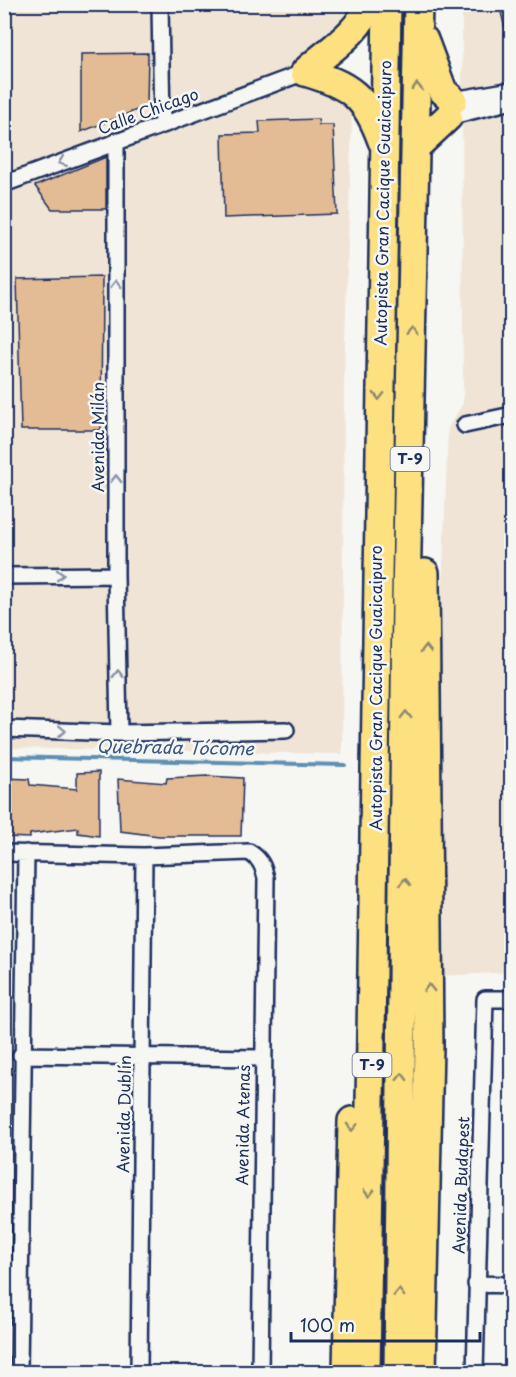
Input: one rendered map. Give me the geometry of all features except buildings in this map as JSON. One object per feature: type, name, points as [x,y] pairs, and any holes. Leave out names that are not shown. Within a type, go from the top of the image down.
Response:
[{"type":"highway","points":[[305,72],[353,32],[369,4]]},
{"type":"highway","name":"Autopista Gran Cacique Guaicaipuro","points":[[366,1372],[377,757],[377,523],[387,4]]},
{"type":"highway","points":[[417,146],[450,108],[425,42],[418,4]]},
{"type":"highway","name":"Autopista Gran Cacique Guaicaipuro","points":[[398,1372],[410,379],[417,146],[418,4]]},
{"type":"highway","points":[[305,72],[328,79],[353,91],[362,100],[375,122],[384,149]]},
{"type":"highway","points":[[410,379],[423,486],[429,771],[429,1046],[422,1372]]},
{"type":"highway","points":[[347,1372],[347,1264],[362,836],[365,785],[377,757]]},
{"type":"highway","points":[[429,1046],[434,1150],[433,1372]]},
{"type":"street","points":[[160,4],[162,125]]},
{"type":"street","name":"Calle Chicago","points":[[4,184],[305,72]]},
{"type":"street","points":[[450,108],[512,90]]},
{"type":"street","points":[[450,108],[512,101]]},
{"type":"street","name":"Avenida Milán","points":[[116,141],[116,575],[119,733]]},
{"type":"street","points":[[465,425],[512,415]]},
{"type":"street","points":[[4,576],[116,575]]},
{"type":"street","points":[[4,729],[119,733],[286,730]]},
{"type":"street","name":"Avenida Atenas","points":[[144,856],[249,852],[258,858],[266,878],[262,1058],[260,1372]]},
{"type":"street","points":[[4,853],[144,856]]},
{"type":"street","points":[[14,1366],[26,853]]},
{"type":"street","name":"Avenida Dublín","points":[[139,1372],[144,856]]},
{"type":"street","name":"Avenida Budapest","points":[[475,1372],[485,999],[512,999]]},
{"type":"street","points":[[21,1055],[262,1058]]},
{"type":"street","points":[[476,1284],[512,1285]]},
{"type":"shaded area","points":[[4,5],[346,5],[345,19],[321,84],[351,106],[352,113],[344,375],[342,754],[5,748]]},
{"type":"shaded area","points":[[462,5],[511,5],[511,972],[442,976],[439,679],[448,428],[463,403]]},
{"type":"waterway","name":"Quebrada Tócome","points":[[4,757],[345,765]]}]
